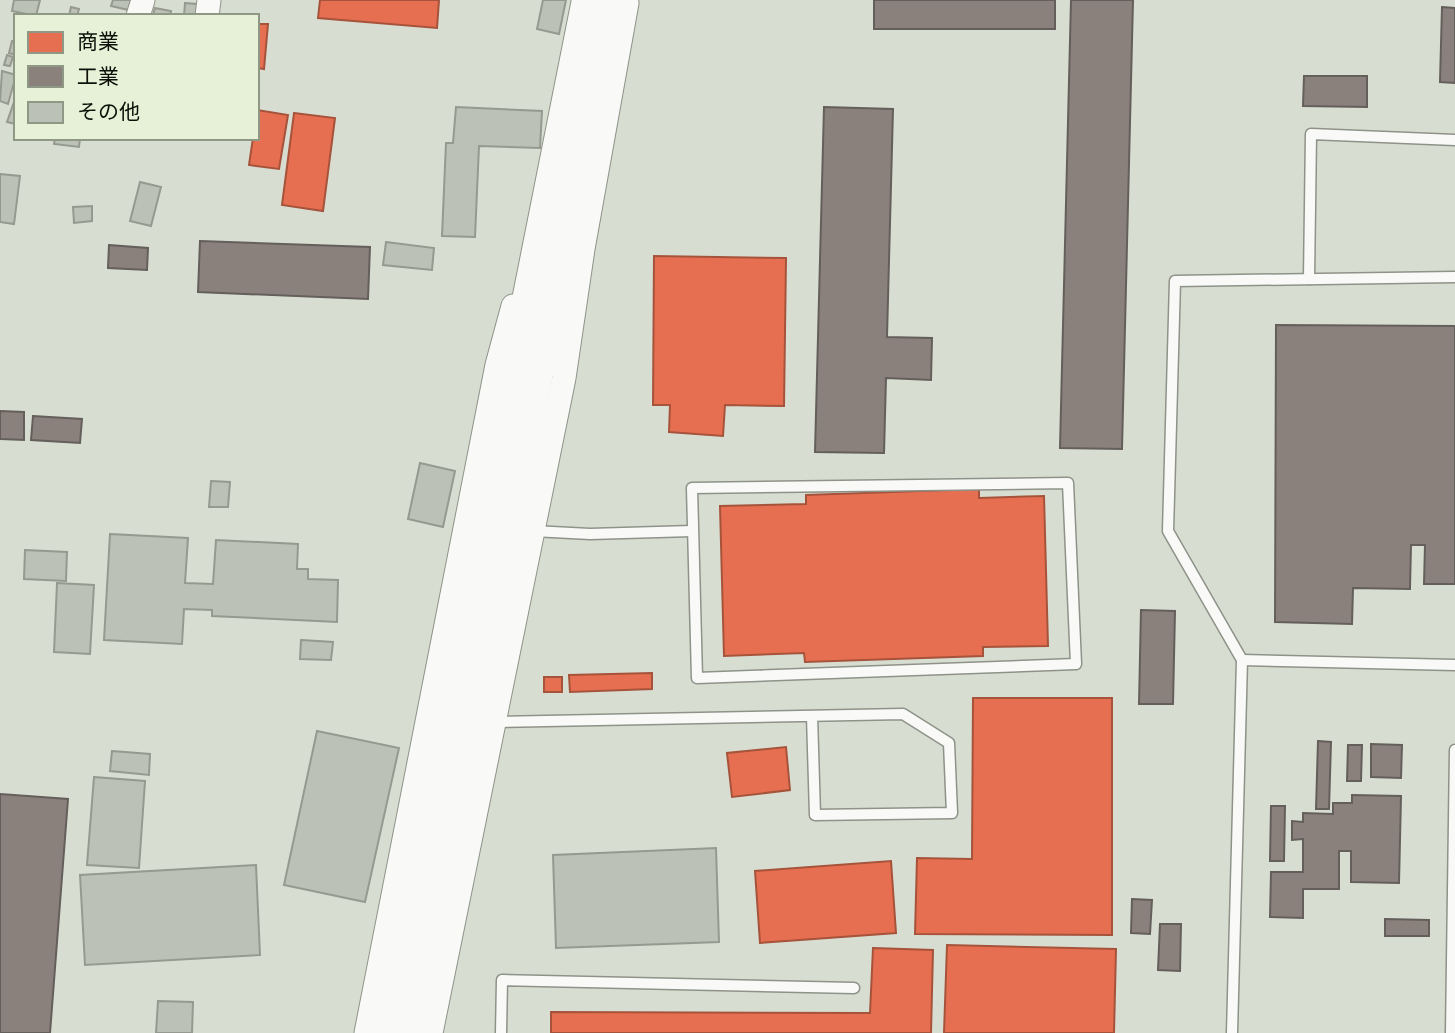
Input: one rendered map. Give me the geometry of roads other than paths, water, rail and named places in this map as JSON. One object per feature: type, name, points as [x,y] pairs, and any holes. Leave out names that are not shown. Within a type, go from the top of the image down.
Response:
[{"type":"street","points":[[366,1033],[494,379],[530,246],[579,0]]},
{"type":"street","points":[[382,1033],[588,0]]},
{"type":"street","points":[[411,1033],[547,322],[612,0]]},
{"type":"street","points":[[431,1033],[565,378],[583,248],[627,0]]},
{"type":"lane","points":[[1309,279],[1311,134],[1455,140]]},
{"type":"lane","points":[[1232,1033],[1242,660],[1168,531],[1175,281],[1455,277]]},
{"type":"lane","points":[[1068,483],[1076,664],[697,678],[692,531],[692,488],[1068,483]]},
{"type":"lane","points":[[533,531],[590,534],[692,531]]},
{"type":"lane","points":[[1242,660],[1455,665]]},
{"type":"lane","points":[[494,722],[903,714],[949,743],[952,813],[816,815],[812,716]]},
{"type":"lane","points":[[1451,1033],[1455,750]]},
{"type":"lane","points":[[501,1033],[502,980],[854,988]]}]
